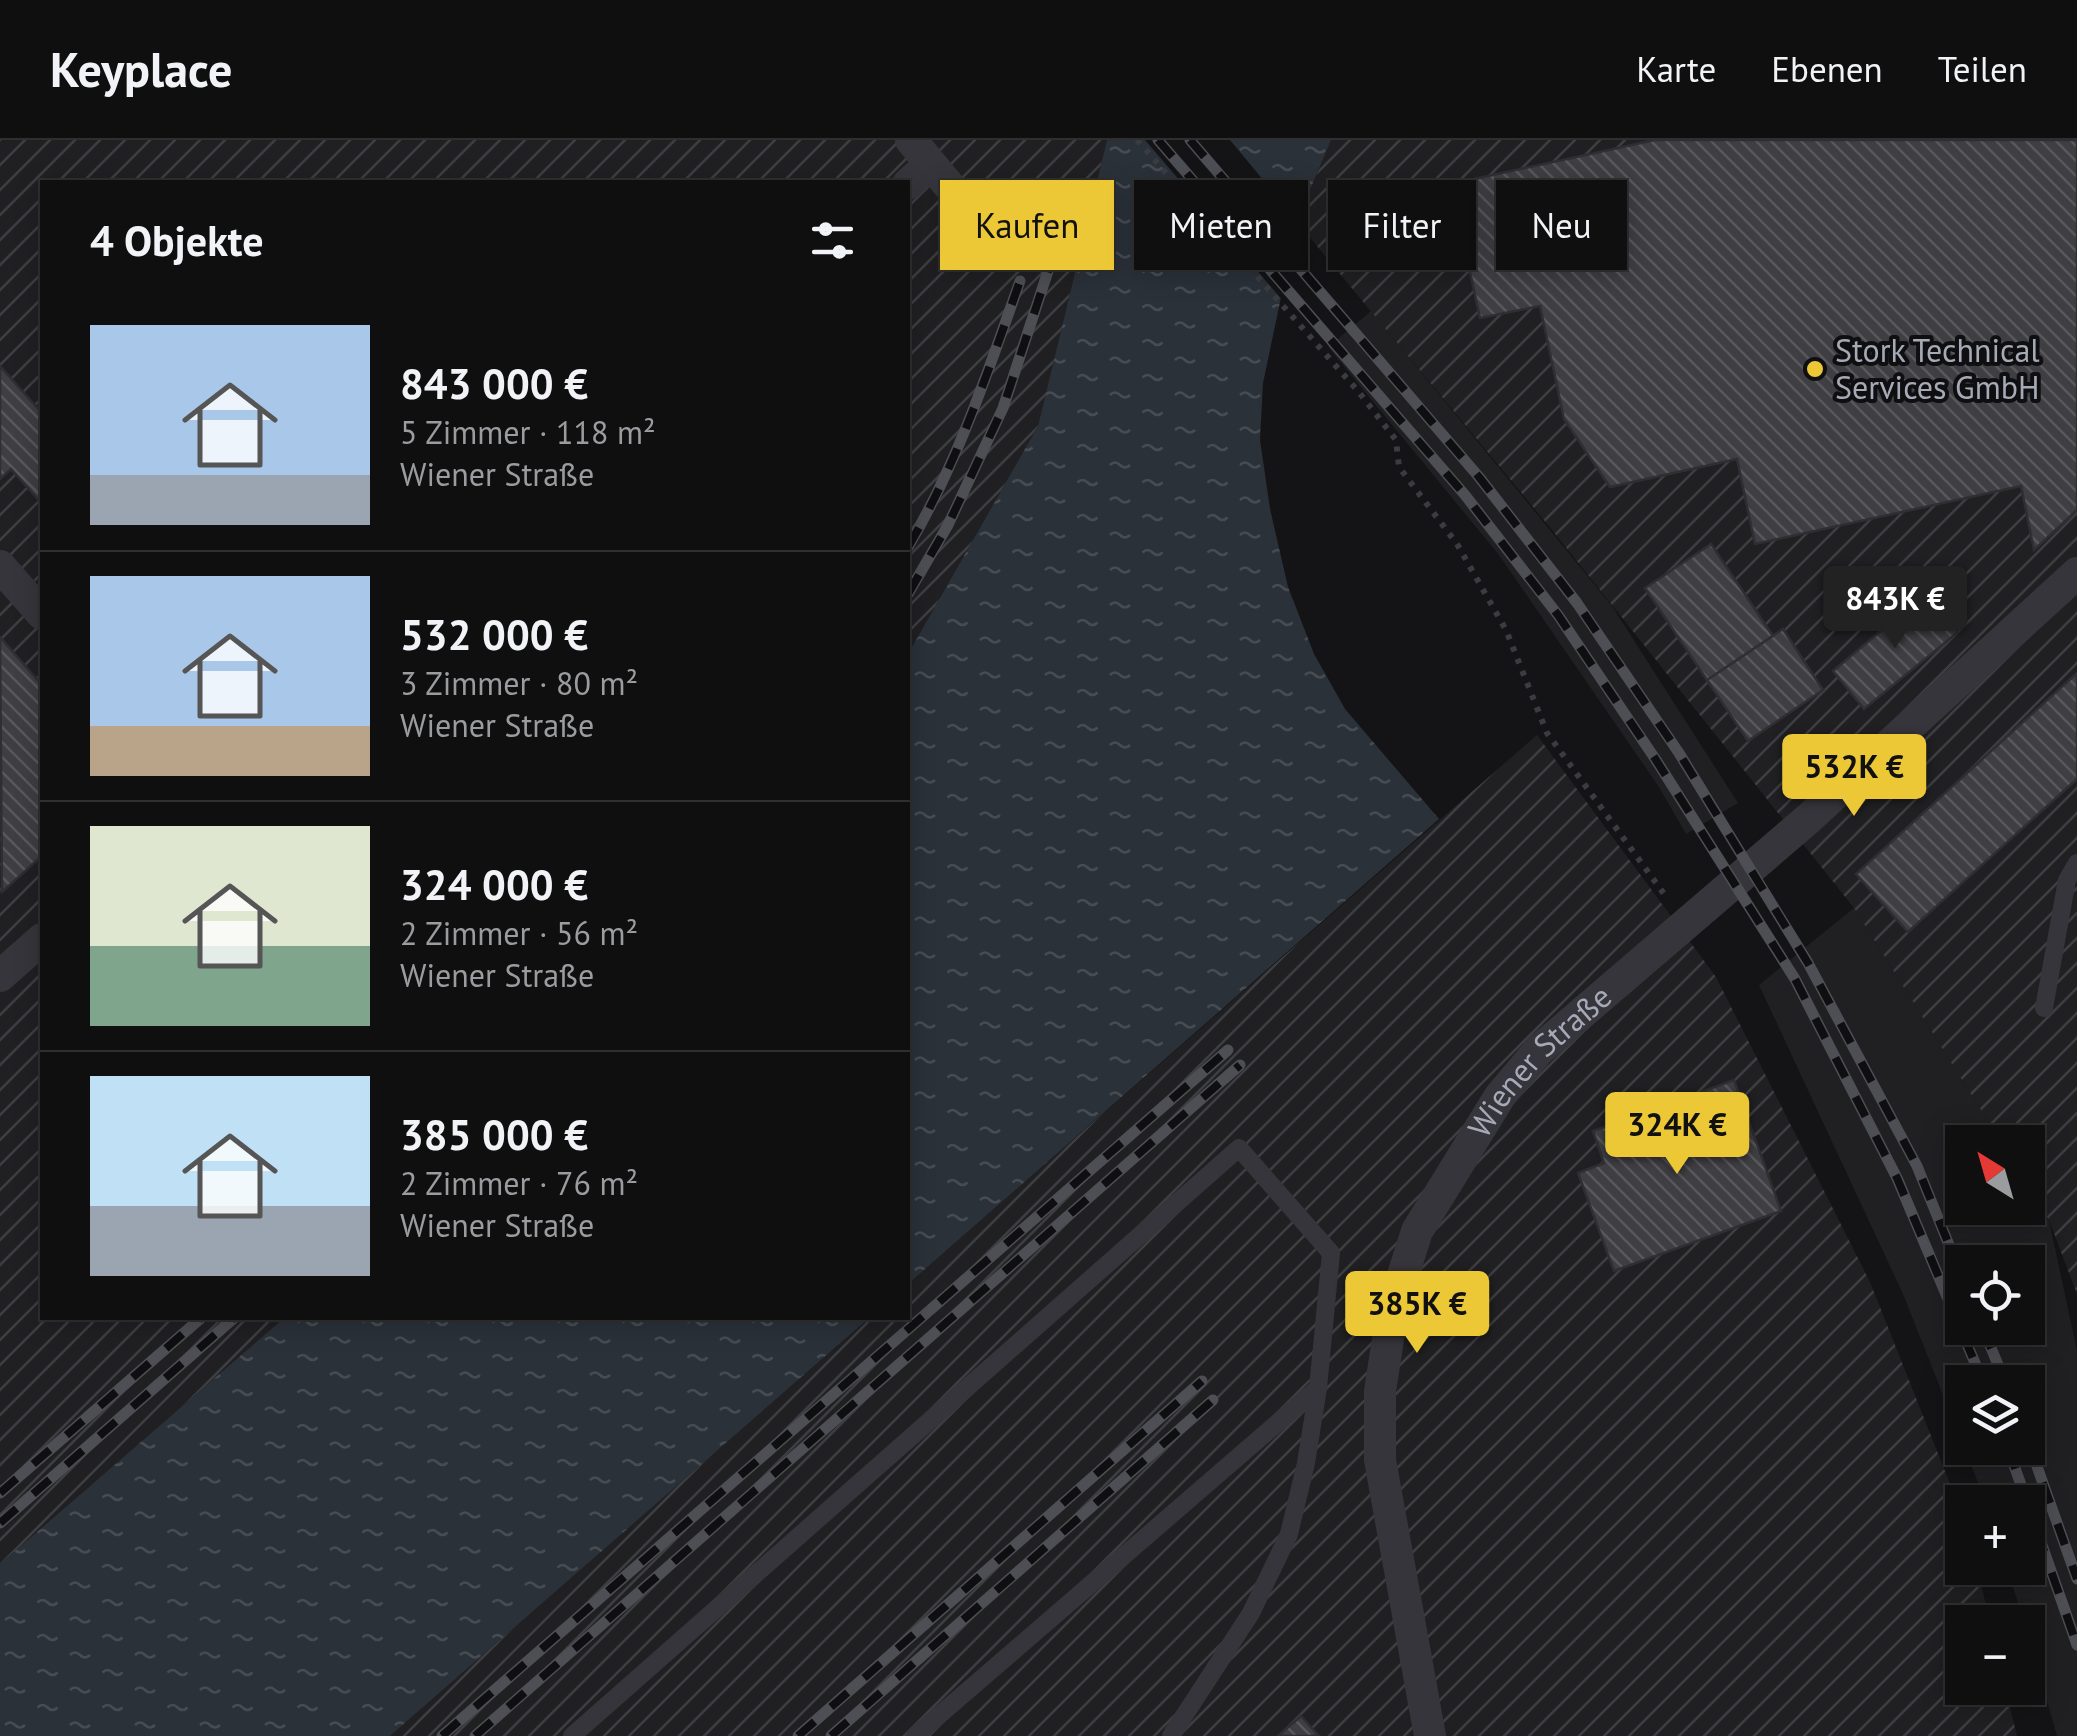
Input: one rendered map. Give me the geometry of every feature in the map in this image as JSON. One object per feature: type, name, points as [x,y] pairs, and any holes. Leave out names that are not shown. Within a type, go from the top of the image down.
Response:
[{"type":"street","points":[[916,162],[940,185]]},
{"type":"street","points":[[0,566],[40,612]]},
{"type":"street","name":"Wiener Straße","points":[[1430,1736],[1380,1460],[1380,1391],[1393,1307],[1417,1230],[1500,1096],[1539,1050],[1808,820],[2077,573]]},
{"type":"street","points":[[0,976],[40,941]]},
{"type":"lane","points":[[2044,1008],[2067,880],[2077,863]]},
{"type":"lane","points":[[572,1736],[1240,1148],[1331,1253],[1318,1388],[1289,1534],[1250,1613],[1171,1736]]},
{"type":"lane","points":[[915,1736],[1318,1388]]},
{"type":"path","points":[[1137,140],[1358,391],[1396,440],[1398,467],[1457,544],[1496,613],[1547,733],[1686,923]]},
{"type":"shaded area","points":[[0,140],[1107,140],[1097,180],[940,180],[940,270],[1076,270],[1038,426],[910,650],[910,180],[40,180],[40,1320],[282,1320],[0,1564]]},
{"type":"shaded area","points":[[1331,140],[2077,140],[2077,1294],[2045,1213],[2045,1125],[1990,1125],[1854,908],[1552,530],[1337,270],[1476,270],[1476,180],[1328,180],[1328,259],[1308,235],[1308,195]]},
{"type":"shaded area","points":[[1371,311],[1612,606],[1738,803],[1686,834],[1659,787],[1499,555],[1328,347]]},
{"type":"shaded area","points":[[1537,735],[1716,977],[1870,1282],[1950,1485],[1945,1485],[1945,1585],[1981,1585],[1986,1605],[1945,1605],[1945,1705],[2009,1705],[2017,1736],[390,1736],[867,1320],[910,1320],[910,1282]]},
{"type":"shaded area","points":[[1854,908],[1990,1125],[1945,1125],[1945,1225],[2045,1225],[2045,1213],[2049,1220],[2077,1351],[2077,1736],[2057,1736],[2045,1694],[2045,1605],[2019,1605],[2012,1585],[2045,1585],[2045,1485],[1979,1485],[1971,1465],[2045,1465],[2045,1365],[1945,1365],[1945,1400],[1903,1294],[1759,985]]},
{"type":"water","points":[[1107,140],[1331,140],[1308,195],[1308,180],[1134,180],[1134,270],[1287,270],[1263,383],[1260,440],[1270,509],[1288,587],[1314,654],[1345,709],[1439,819],[910,1282],[910,650],[1038,426],[1076,270],[1114,270],[1114,180],[1097,180]]},
{"type":"water","points":[[282,1320],[867,1320],[390,1736],[0,1736],[0,1564]]},
{"type":"pier","points":[[1145,140],[1230,140],[1263,180],[1179,180]]},
{"type":"pier","points":[[1257,270],[1291,270],[1284,302]]},
{"type":"building","name":"Stork Technical Services GmbH","points":[[1655,140],[2077,140],[2077,510],[2034,550],[2021,486],[1755,544],[1737,459],[1610,487],[1564,419],[1540,306],[1480,318],[1470,270],[1476,270],[1476,180],[1470,180]]},
{"type":"building","points":[[0,366],[40,411],[40,502],[11,469],[0,479]]},
{"type":"building","points":[[1711,544],[1773,636],[1707,680],[1645,588]]},
{"type":"building","points":[[1926,593],[1958,632],[1864,709],[1833,671]]},
{"type":"building","points":[[1783,629],[1823,690],[1748,741],[1707,680]]},
{"type":"building","points":[[0,637],[40,683],[40,858],[2,892]]},
{"type":"building","points":[[2077,673],[2077,779],[1908,932],[1856,874]]},
{"type":"building","points":[[1734,1080],[1781,1211],[1614,1271],[1578,1173],[1604,1163],[1593,1131]]},
{"type":"building","points":[[1301,1716],[1319,1736],[1278,1736]]},
{"type":"railway","points":[[1158,140],[1465,495],[1558,615],[1656,760],[1795,979],[1897,1178],[1976,1365]]},
{"type":"railway","points":[[1190,140],[1479,477],[1577,603],[1679,753],[1808,963],[1917,1166],[1949,1245]]},
{"type":"railway","points":[[910,591],[948,525],[1003,408],[1048,270]]},
{"type":"railway","points":[[910,543],[957,450],[1020,281]]},
{"type":"railway","points":[[442,1736],[1228,1050]]},
{"type":"railway","points":[[475,1736],[1240,1065]]},
{"type":"railway","points":[[0,1493],[199,1320]]},
{"type":"railway","points":[[0,1523],[232,1320]]},
{"type":"railway","points":[[1990,1345],[1998,1365]]},
{"type":"railway","points":[[798,1736],[1202,1381]]},
{"type":"railway","points":[[831,1736],[1213,1400]]},
{"type":"railway","points":[[2014,1465],[2077,1645]]},
{"type":"railway","points":[[2037,1465],[2077,1579]]},
{"type":"place","name":"Stork Technical Services GmbH","points":[[1815,369]]}]
